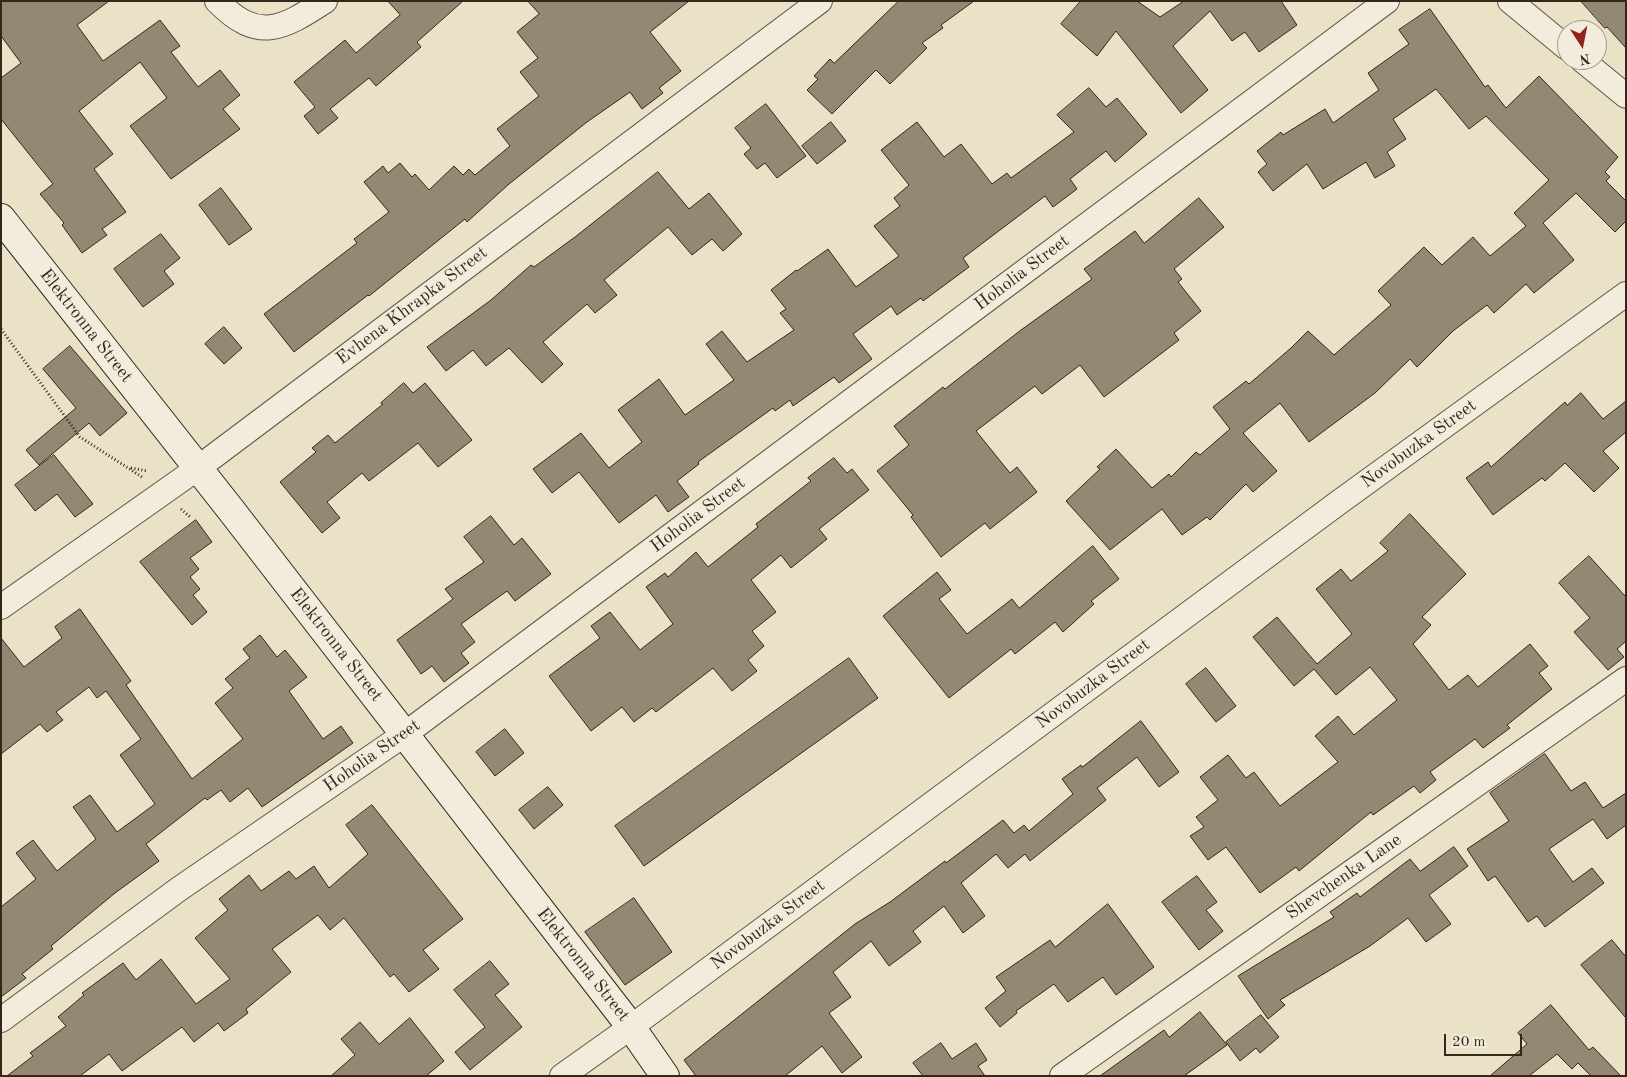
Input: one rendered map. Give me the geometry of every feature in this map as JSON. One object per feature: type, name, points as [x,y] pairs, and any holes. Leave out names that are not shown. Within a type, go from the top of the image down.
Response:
[{"type":"street","points":[[217,1],[226,10],[250,26],[260,28],[291,23],[324,1]]},
{"type":"street","name":"Evhena Khrapka Street","points":[[1,608],[198,468],[820,1]]},
{"type":"street","name":"Hoholia Street","points":[[1,1020],[180,889],[405,734],[1387,1]]},
{"type":"street","points":[[1510,1],[1557,40]]},
{"type":"street","points":[[1594,70],[1626,96]]},
{"type":"street","name":"Elektronna Street","points":[[1,218],[405,734],[631,1028],[665,1076]]},
{"type":"street","name":"Novobuzka Street","points":[[562,1076],[631,1028],[1338,503],[1626,294]]},
{"type":"street","name":"Shevchenka Lane","points":[[1062,1076],[1626,679]]},
{"type":"path","points":[[1,329],[80,437],[131,468],[190,517]]},
{"type":"building","points":[[1,1],[109,1],[77,25],[103,61],[160,20],[180,46],[171,52],[198,87],[220,70],[240,95],[223,109],[240,129],[171,179],[130,126],[167,98],[140,62],[79,111],[113,154],[94,169],[126,212],[102,229],[107,235],[82,253],[62,225],[64,223],[40,194],[53,184],[1,119],[1,78],[21,63],[1,36]]},
{"type":"building","points":[[388,1],[463,1],[417,42],[421,47],[376,86],[369,78],[330,109],[338,118],[318,134],[304,116],[315,107],[294,82],[345,40],[356,53],[400,15]]},
{"type":"building","points":[[528,1],[689,1],[650,32],[681,71],[659,88],[663,93],[642,109],[630,92],[587,122],[509,184],[467,222],[465,219],[369,296],[294,352],[264,314],[357,243],[354,239],[389,212],[364,182],[383,166],[388,173],[400,163],[412,177],[415,174],[429,190],[454,166],[463,175],[469,169],[475,175],[510,146],[497,129],[539,96],[520,72],[538,58],[517,32],[539,14]]},
{"type":"building","points":[[899,1],[974,1],[941,25],[943,28],[922,43],[927,48],[890,84],[876,70],[832,114],[807,90],[818,79],[814,76],[830,59],[834,63]]},
{"type":"building","points":[[1081,1],[1137,1],[1160,17],[1184,1],[1281,1],[1297,25],[1259,52],[1245,32],[1232,41],[1210,11],[1173,46],[1208,90],[1181,113],[1116,31],[1097,56],[1061,24]]},
{"type":"building","points":[[1581,1],[1626,1],[1626,48],[1607,27],[1607,20],[1598,20]]},
{"type":"building","points":[[1430,9],[1485,87],[1488,85],[1506,108],[1539,76],[1618,157],[1605,172],[1610,177],[1606,181],[1626,201],[1626,221],[1615,232],[1576,193],[1543,223],[1574,260],[1534,293],[1526,284],[1494,313],[1487,305],[1453,331],[1417,367],[1410,359],[1375,393],[1309,442],[1280,403],[1243,433],[1277,471],[1253,492],[1246,484],[1210,520],[1207,517],[1182,535],[1162,509],[1110,550],[1066,501],[1100,469],[1097,467],[1116,449],[1152,488],[1169,474],[1171,477],[1196,452],[1200,455],[1230,429],[1213,407],[1246,381],[1249,384],[1308,331],[1334,355],[1391,305],[1378,291],[1424,247],[1442,265],[1473,237],[1490,256],[1526,226],[1514,213],[1549,180],[1486,116],[1469,129],[1436,89],[1393,119],[1406,139],[1387,152],[1395,166],[1375,178],[1366,162],[1323,189],[1307,164],[1273,191],[1258,172],[1267,164],[1257,151],[1281,132],[1283,135],[1325,109],[1333,123],[1379,90],[1368,73],[1409,44],[1399,30]]},
{"type":"building","points":[[1089,88],[1106,107],[1117,98],[1147,134],[1115,162],[1106,151],[1070,179],[1077,189],[1053,207],[1045,196],[963,258],[969,267],[923,301],[921,298],[897,315],[891,306],[853,334],[872,359],[839,383],[834,377],[793,406],[790,400],[775,411],[773,408],[698,462],[699,464],[677,481],[689,497],[668,512],[656,495],[619,523],[579,472],[552,493],[533,469],[581,433],[609,468],[642,442],[618,410],[659,379],[685,415],[734,380],[706,344],[722,331],[747,362],[794,330],[780,313],[786,309],[771,290],[796,270],[828,249],[856,287],[899,256],[874,226],[900,206],[894,198],[909,185],[881,150],[917,122],[944,157],[961,144],[992,184],[1007,173],[1011,178],[1074,132],[1057,115]]},
{"type":"building","points":[[766,104],[806,156],[777,178],[765,163],[757,169],[744,154],[751,148],[735,128]]},
{"type":"building","points":[[831,122],[846,141],[817,164],[802,146]]},
{"type":"building","points":[[658,172],[689,209],[709,193],[742,234],[723,251],[712,239],[692,255],[668,227],[604,280],[617,295],[595,313],[587,304],[543,342],[563,364],[542,383],[509,348],[486,366],[473,350],[446,371],[427,347],[491,300],[531,265],[534,267],[575,237]]},
{"type":"building","points":[[221,188],[252,229],[229,245],[199,205]]},
{"type":"building","points":[[1199,198],[1224,227],[1174,269],[1182,279],[1178,282],[1201,311],[1174,333],[1179,340],[1104,397],[1080,365],[1042,394],[1035,386],[976,431],[1010,473],[1017,467],[1037,492],[990,529],[985,523],[941,557],[911,517],[913,515],[877,471],[909,445],[894,426],[943,387],[945,389],[1021,330],[1092,279],[1084,269],[1135,231],[1144,243]]},
{"type":"building","points":[[161,234],[180,258],[164,271],[174,284],[143,307],[114,269]]},
{"type":"building","points":[[224,327],[242,348],[224,364],[205,344]]},
{"type":"building","points":[[70,346],[127,413],[100,436],[89,423],[39,465],[26,450],[76,408],[43,369]]},
{"type":"building","points":[[404,383],[413,393],[425,383],[472,440],[438,467],[418,443],[369,481],[362,473],[327,502],[340,518],[322,533],[280,482],[316,452],[312,448],[328,435],[335,443],[383,404],[381,403]]},
{"type":"building","points":[[1581,393],[1603,419],[1626,401],[1626,432],[1603,451],[1619,468],[1594,492],[1565,463],[1545,481],[1542,478],[1493,515],[1466,478],[1488,462],[1491,467],[1565,402],[1567,405]]},
{"type":"building","points":[[54,455],[93,504],[75,517],[57,494],[35,511],[15,485]]},
{"type":"building","points":[[834,458],[847,473],[852,469],[869,490],[819,529],[827,539],[791,568],[781,555],[751,580],[776,612],[752,631],[764,646],[748,660],[757,671],[732,691],[713,668],[656,712],[652,708],[634,722],[622,707],[591,731],[549,676],[600,638],[591,626],[610,612],[640,650],[673,624],[646,587],[665,573],[668,577],[696,552],[708,567],[758,527],[756,524],[811,481],[808,478]]},
{"type":"building","points":[[1410,514],[1466,574],[1422,617],[1431,625],[1413,644],[1449,690],[1468,675],[1478,687],[1530,644],[1548,666],[1539,673],[1552,689],[1507,725],[1510,728],[1483,748],[1475,739],[1430,772],[1436,780],[1420,793],[1414,786],[1373,815],[1371,812],[1299,871],[1296,867],[1260,893],[1226,847],[1208,860],[1190,836],[1204,827],[1196,817],[1218,800],[1200,777],[1228,755],[1246,778],[1254,772],[1280,806],[1338,762],[1315,736],[1338,716],[1354,735],[1397,700],[1370,667],[1336,695],[1314,669],[1294,686],[1253,637],[1277,617],[1317,664],[1352,634],[1316,589],[1341,569],[1351,581],[1388,551],[1380,543]]},
{"type":"building","points":[[491,516],[514,545],[522,538],[551,574],[515,601],[507,591],[461,624],[475,642],[461,653],[469,663],[444,682],[432,666],[421,674],[397,640],[453,599],[445,589],[484,562],[464,537]]},
{"type":"building","points":[[196,520],[212,542],[190,558],[199,569],[190,577],[200,589],[193,595],[207,612],[192,625],[140,562]]},
{"type":"building","points":[[1093,546],[1119,579],[1091,601],[1094,604],[1063,632],[1055,622],[1015,654],[1011,649],[949,698],[883,616],[937,572],[951,590],[939,599],[967,634],[1012,599],[1019,608]]},
{"type":"building","points":[[1589,556],[1626,597],[1626,641],[1617,649],[1624,657],[1608,670],[1574,632],[1590,618],[1559,583]]},
{"type":"building","points":[[80,609],[131,681],[126,685],[192,779],[243,739],[215,703],[233,688],[225,679],[250,658],[243,649],[260,635],[277,657],[285,650],[307,677],[289,691],[323,739],[341,726],[353,743],[262,807],[248,788],[230,802],[221,790],[207,800],[205,798],[146,844],[159,861],[115,893],[51,946],[53,949],[22,974],[26,978],[1,997],[1,907],[36,879],[16,853],[33,840],[57,871],[96,839],[73,807],[90,795],[117,832],[155,804],[120,755],[141,739],[106,691],[97,698],[89,687],[56,712],[63,720],[47,732],[40,724],[1,754],[1,638],[24,667],[62,638],[55,627]]},
{"type":"building","points":[[849,658],[878,698],[644,866],[615,826]]},
{"type":"building","points":[[1206,668],[1236,706],[1216,722],[1186,684]]},
{"type":"building","points":[[1141,721],[1179,772],[1159,787],[1137,757],[1097,788],[1106,800],[1030,861],[1025,854],[1008,868],[996,854],[961,883],[985,916],[963,933],[944,906],[913,931],[921,942],[889,966],[871,941],[833,972],[851,997],[829,1013],[862,1057],[842,1073],[822,1046],[785,1076],[696,1076],[684,1060],[855,924],[890,902],[945,861],[946,863],[1003,820],[1014,833],[1024,825],[1029,831],[1073,794],[1062,779],[1081,765],[1082,767]]},
{"type":"building","points":[[505,729],[524,753],[495,776],[476,752]]},
{"type":"building","points":[[1545,754],[1571,791],[1585,782],[1603,808],[1626,793],[1626,825],[1607,839],[1593,819],[1549,849],[1573,882],[1592,868],[1604,883],[1545,927],[1537,916],[1528,922],[1495,876],[1488,881],[1467,849],[1509,821],[1490,793]]},
{"type":"building","points":[[548,787],[563,805],[534,829],[519,810]]},
{"type":"building","points":[[372,805],[463,919],[423,950],[439,969],[409,992],[394,974],[390,977],[344,918],[330,930],[318,915],[272,949],[291,972],[246,1009],[248,1013],[224,1031],[218,1023],[194,1042],[182,1027],[122,1071],[109,1054],[80,1076],[7,1076],[33,1056],[30,1053],[66,1026],[58,1017],[84,995],[82,993],[123,963],[136,980],[161,959],[196,1004],[230,979],[195,938],[228,910],[219,899],[249,875],[261,891],[289,871],[296,879],[314,866],[329,888],[368,854],[346,825]]},
{"type":"building","points":[[1454,847],[1468,866],[1429,895],[1451,924],[1426,942],[1408,918],[1370,946],[1280,1000],[1285,1005],[1268,1019],[1238,976],[1334,917],[1330,912],[1357,893],[1360,897],[1410,859],[1420,871]]},
{"type":"building","points":[[1197,876],[1217,902],[1206,910],[1223,931],[1199,950],[1162,902]]},
{"type":"building","points":[[634,898],[672,952],[625,985],[585,932]]},
{"type":"building","points":[[1108,904],[1154,967],[1116,995],[1103,977],[1068,1002],[1054,984],[1016,1011],[1017,1013],[1000,1027],[985,1008],[1006,991],[996,977],[1050,940],[1055,947]]},
{"type":"building","points":[[1612,940],[1626,957],[1626,1018],[1581,965]]},
{"type":"building","points":[[490,961],[509,984],[495,995],[522,1027],[470,1070],[455,1052],[485,1027],[454,990]]},
{"type":"building","points":[[1551,1005],[1589,1050],[1593,1047],[1621,1076],[1591,1076],[1578,1063],[1572,1069],[1557,1054],[1529,1076],[1490,1076],[1527,1044],[1518,1033]]},
{"type":"building","points":[[1200,1012],[1227,1045],[1184,1076],[1100,1076],[1164,1030],[1169,1037]]},
{"type":"building","points":[[1261,1015],[1279,1037],[1260,1053],[1256,1048],[1240,1061],[1226,1042]]},
{"type":"building","points":[[410,1018],[444,1061],[426,1076],[331,1076],[355,1055],[341,1039],[360,1022],[379,1044]]},
{"type":"building","points":[[941,1043],[952,1059],[976,1043],[987,1060],[978,1066],[985,1076],[923,1076],[913,1063]]}]
